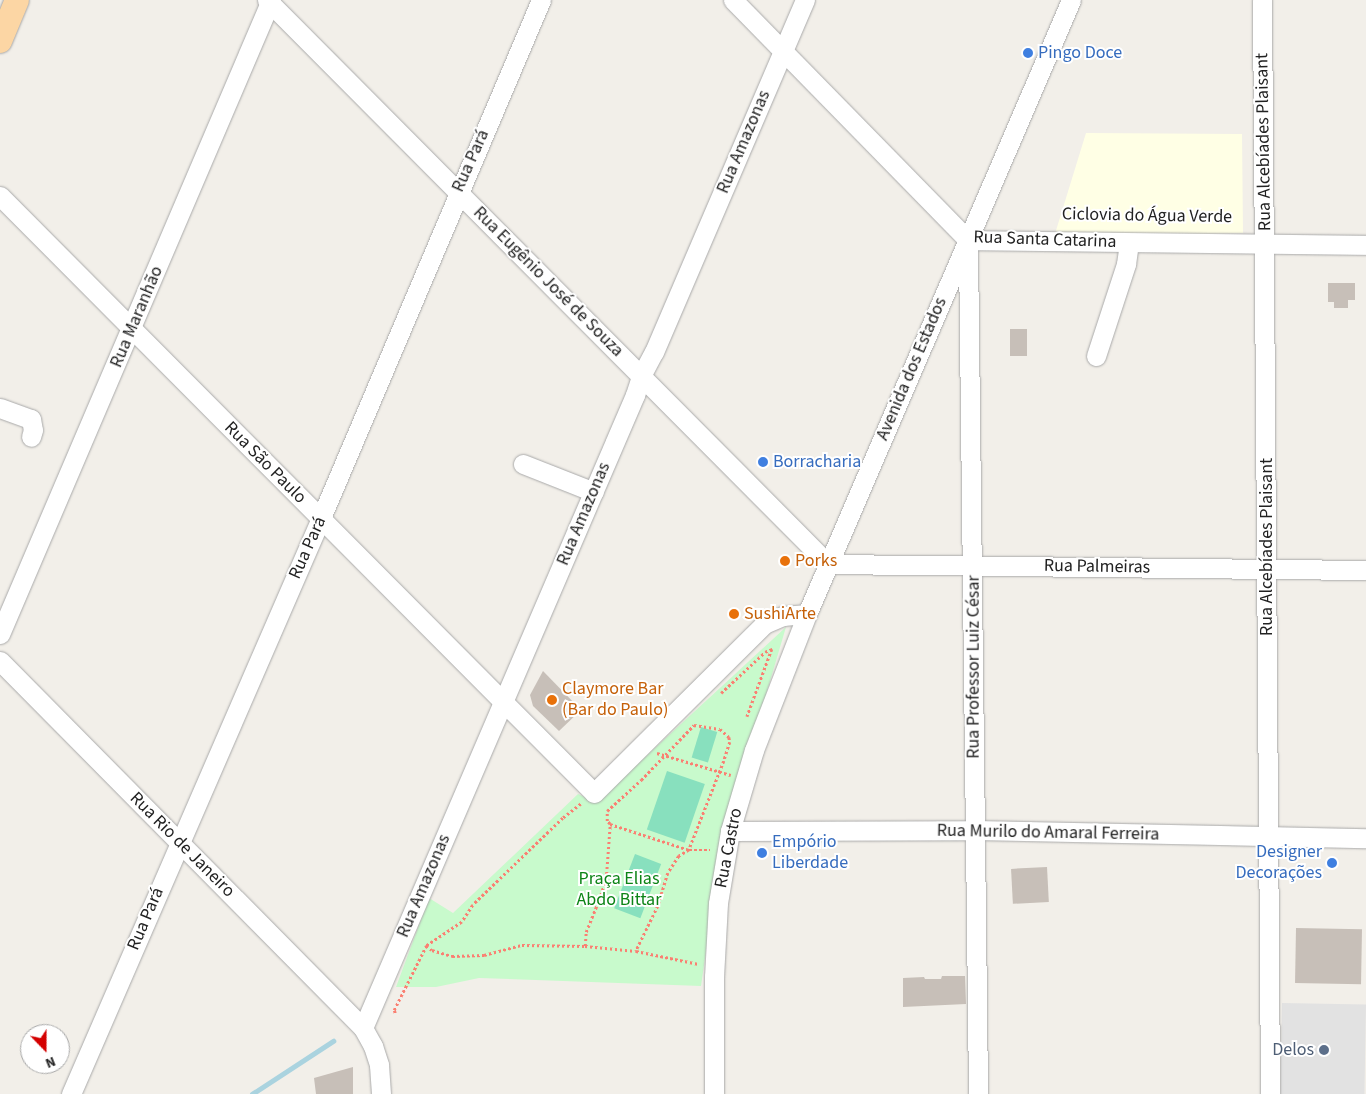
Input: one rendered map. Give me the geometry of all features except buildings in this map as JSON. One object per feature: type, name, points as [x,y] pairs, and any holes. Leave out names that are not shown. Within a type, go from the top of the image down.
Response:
[{"type":"main road","points":[[0,41],[18,0]]},
{"type":"street","name":"Rua Pará","points":[[71,1094],[321,518],[541,0]]},
{"type":"street","name":"Rua Santa Catarina","points":[[733,0],[968,240],[1366,245]]},
{"type":"street","name":"Rua Amazonas","points":[[363,1028],[594,492],[641,376],[654,352],[805,0]]},
{"type":"street","name":"Avenida dos Estados","points":[[807,614],[1071,0]]},
{"type":"street","name":"Rua Alcebíades Plaisant","points":[[1262,0],[1270,1094]]},
{"type":"street","name":"Rua Eugênio José de Souza","points":[[269,1],[828,564]]},
{"type":"street","name":"Rua Maranhão","points":[[0,634],[132,328],[269,1]]},
{"type":"street","name":"Rua São Paulo","points":[[0,196],[503,702],[593,803]]},
{"type":"street","name":"Rua Professor Luiz César","points":[[968,240],[978,1094]]},
{"type":"street","points":[[1096,356],[1126,264],[1129,243]]},
{"type":"street","points":[[0,408],[31,419],[34,430],[31,437]]},
{"type":"street","points":[[523,464],[594,492]]},
{"type":"street","name":"Rua Palmeiras","points":[[828,564],[1366,570]]},
{"type":"street","points":[[593,803],[764,624],[783,616],[807,614]]},
{"type":"street","name":"Rua Castro","points":[[714,1094],[715,940],[718,904],[730,831],[754,750],[807,614]]},
{"type":"street","name":"Rua Rio de Janeiro","points":[[0,661],[363,1028],[373,1046],[379,1065],[381,1094]]},
{"type":"street","name":"Rua Murilo do Amaral Ferreira","points":[[730,831],[975,830],[1366,838]]},
{"type":"path","points":[[714,699],[765,652],[772,649],[746,723]]},
{"type":"path","points":[[585,946],[586,932],[600,900],[606,879],[610,824],[607,821],[607,810],[665,756],[694,725],[713,727],[724,732],[730,742],[720,772],[689,850],[679,856],[668,873],[658,906],[636,951]]},
{"type":"path","points":[[663,746],[655,753],[731,775],[733,766]]},
{"type":"path","points":[[395,1013],[394,1010],[426,946],[462,922],[473,905],[563,818],[581,804],[593,803],[607,810]]},
{"type":"path","points":[[610,824],[689,850],[716,850],[730,831]]},
{"type":"path","points":[[426,946],[432,950],[452,956],[484,955],[522,945],[585,946],[636,951],[701,964]]},
{"type":"shaded area","points":[[1086,133],[1242,134],[1243,233],[1054,237]]},
{"type":"shaded area","name":"Delos","points":[[1282,1003],[1366,1004],[1364,1094],[1280,1094]]},
{"type":"green space","name":"Praça Elias Abdo Bittar","points":[[786,627],[721,847],[701,986],[479,978],[436,987],[396,987],[429,898],[453,913],[578,794],[594,801],[603,796]]},
{"type":"green space","points":[[701,727],[717,732],[708,763],[692,758]]},
{"type":"green space","points":[[667,771],[705,784],[685,843],[647,830]]},
{"type":"green space","points":[[635,854],[661,864],[640,918],[614,908]]},
{"type":"waterway","points":[[252,1094],[333,1041]]},
{"type":"place","name":"Pingo Doce","points":[[1028,53]]},
{"type":"place","name":"Borracharia","points":[[763,462]]},
{"type":"place","name":"Porks","points":[[785,561]]},
{"type":"place","name":"SushiArte","points":[[734,614]]},
{"type":"place","name":"Claymore Bar (Bar do Paulo)","points":[[552,700]]},
{"type":"place","name":"Empório Liberdade","points":[[762,853]]},
{"type":"place","name":"Designer Decorações","points":[[1332,863]]},
{"type":"place","name":"Delos","points":[[1324,1050]]}]
